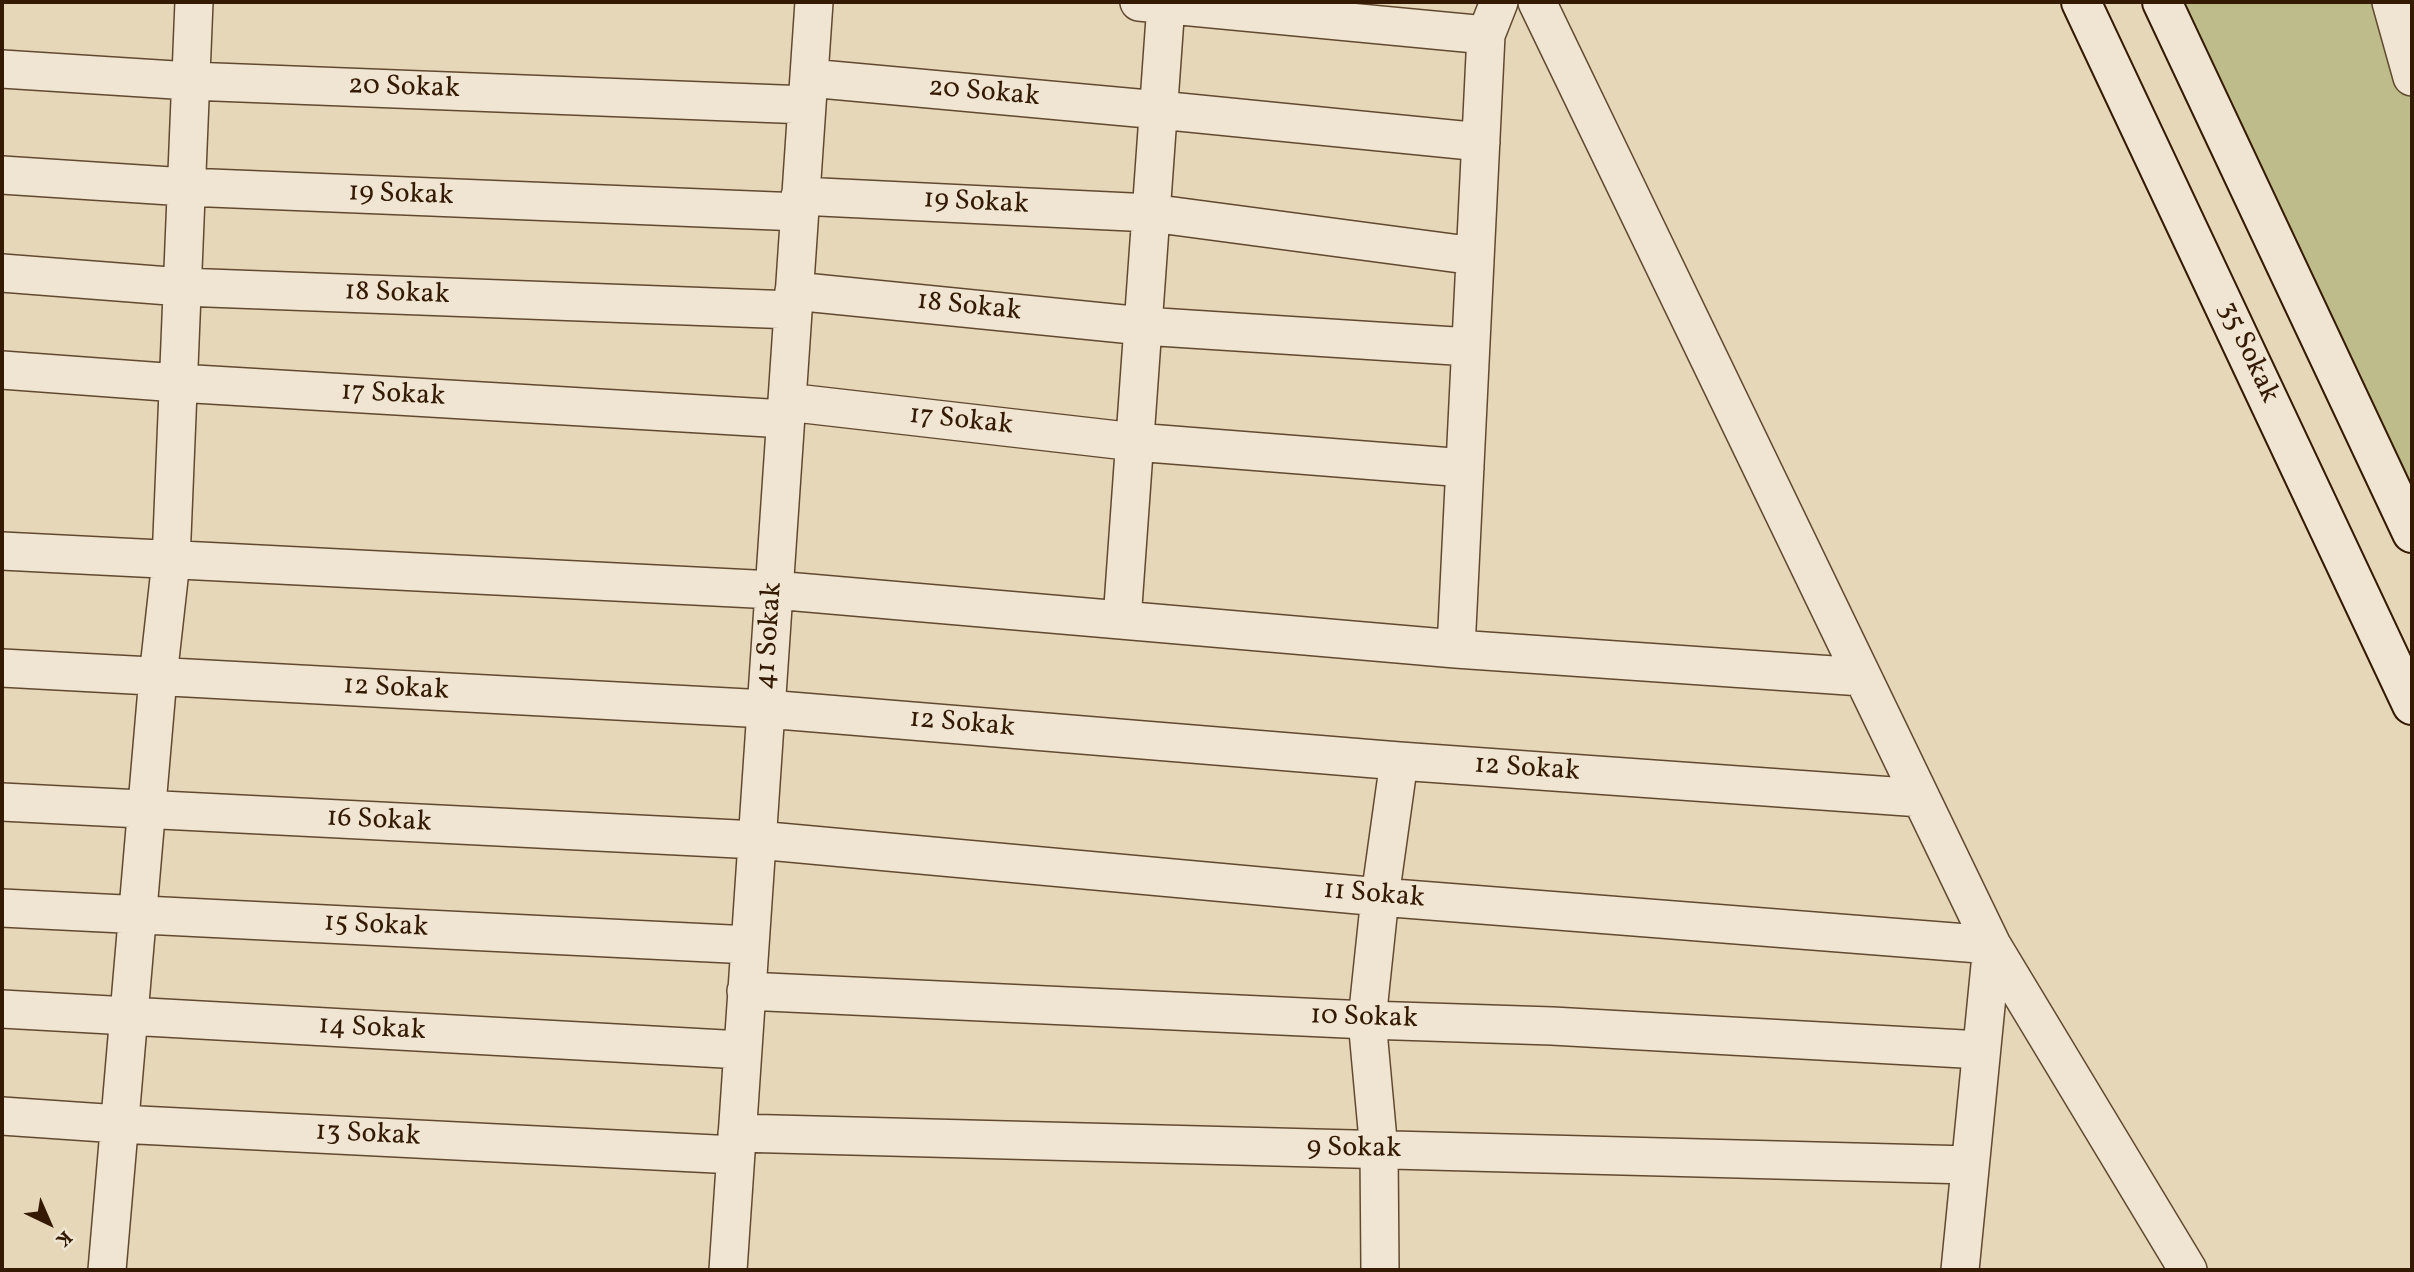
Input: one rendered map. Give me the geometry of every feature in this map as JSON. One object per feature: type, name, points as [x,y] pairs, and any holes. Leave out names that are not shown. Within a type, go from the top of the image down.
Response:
[{"type":"street","points":[[107,1270],[158,677],[171,561],[194,2]]},
{"type":"street","name":"41 Sokak","points":[[727,1270],[808,91],[805,2]]},
{"type":"street","points":[[1456,649],[1486,35],[1499,2]]},
{"type":"street","points":[[1537,2],[1992,945],[2188,1270]]},
{"type":"street","name":"35 Sokak","points":[[2081,2],[2412,705]]},
{"type":"street","points":[[2162,2],[2412,533]]},
{"type":"street","points":[[2391,2],[2412,77]]},
{"type":"street","points":[[1122,620],[1159,110],[1152,3],[1486,35]]},
{"type":"street","name":"20 Sokak","points":[[2,69],[190,81],[808,91],[1159,110],[1481,142]]},
{"type":"street","name":"19 Sokak","points":[[2,175],[186,187],[1151,213],[1475,256]]},
{"type":"street","name":"18 Sokak","points":[[2,273],[182,287],[794,300],[1143,326],[1470,346]]},
{"type":"street","name":"17 Sokak","points":[[2,370],[178,383],[786,411],[1465,468]]},
{"type":"street","points":[[2,551],[774,590],[1456,649],[1862,677]]},
{"type":"street","name":"12 Sokak","points":[[2,668],[766,709],[1399,761],[1921,798]]},
{"type":"street","points":[[1380,1270],[1379,1151],[1367,1020],[1380,897],[1399,761]]},
{"type":"street","name":"16 Sokak","points":[[2,802],[757,841]]},
{"type":"street","name":"11 Sokak","points":[[757,841],[1380,897],[1992,945]]},
{"type":"street","name":"15 Sokak","points":[[2,908],[750,945]]},
{"type":"street","points":[[1960,1270],[1992,945]]},
{"type":"street","name":"10 Sokak","points":[[746,991],[1552,1026],[1982,1050]]},
{"type":"street","name":"14 Sokak","points":[[2,1009],[743,1050]]},
{"type":"street","name":"13 Sokak","points":[[2,1116],[119,1124],[736,1144]]},
{"type":"street","name":"9 Sokak","points":[[736,1144],[1379,1151],[1970,1165]]},
{"type":"shaded area","points":[[2177,2],[2391,2],[2412,77],[2412,488]]}]
